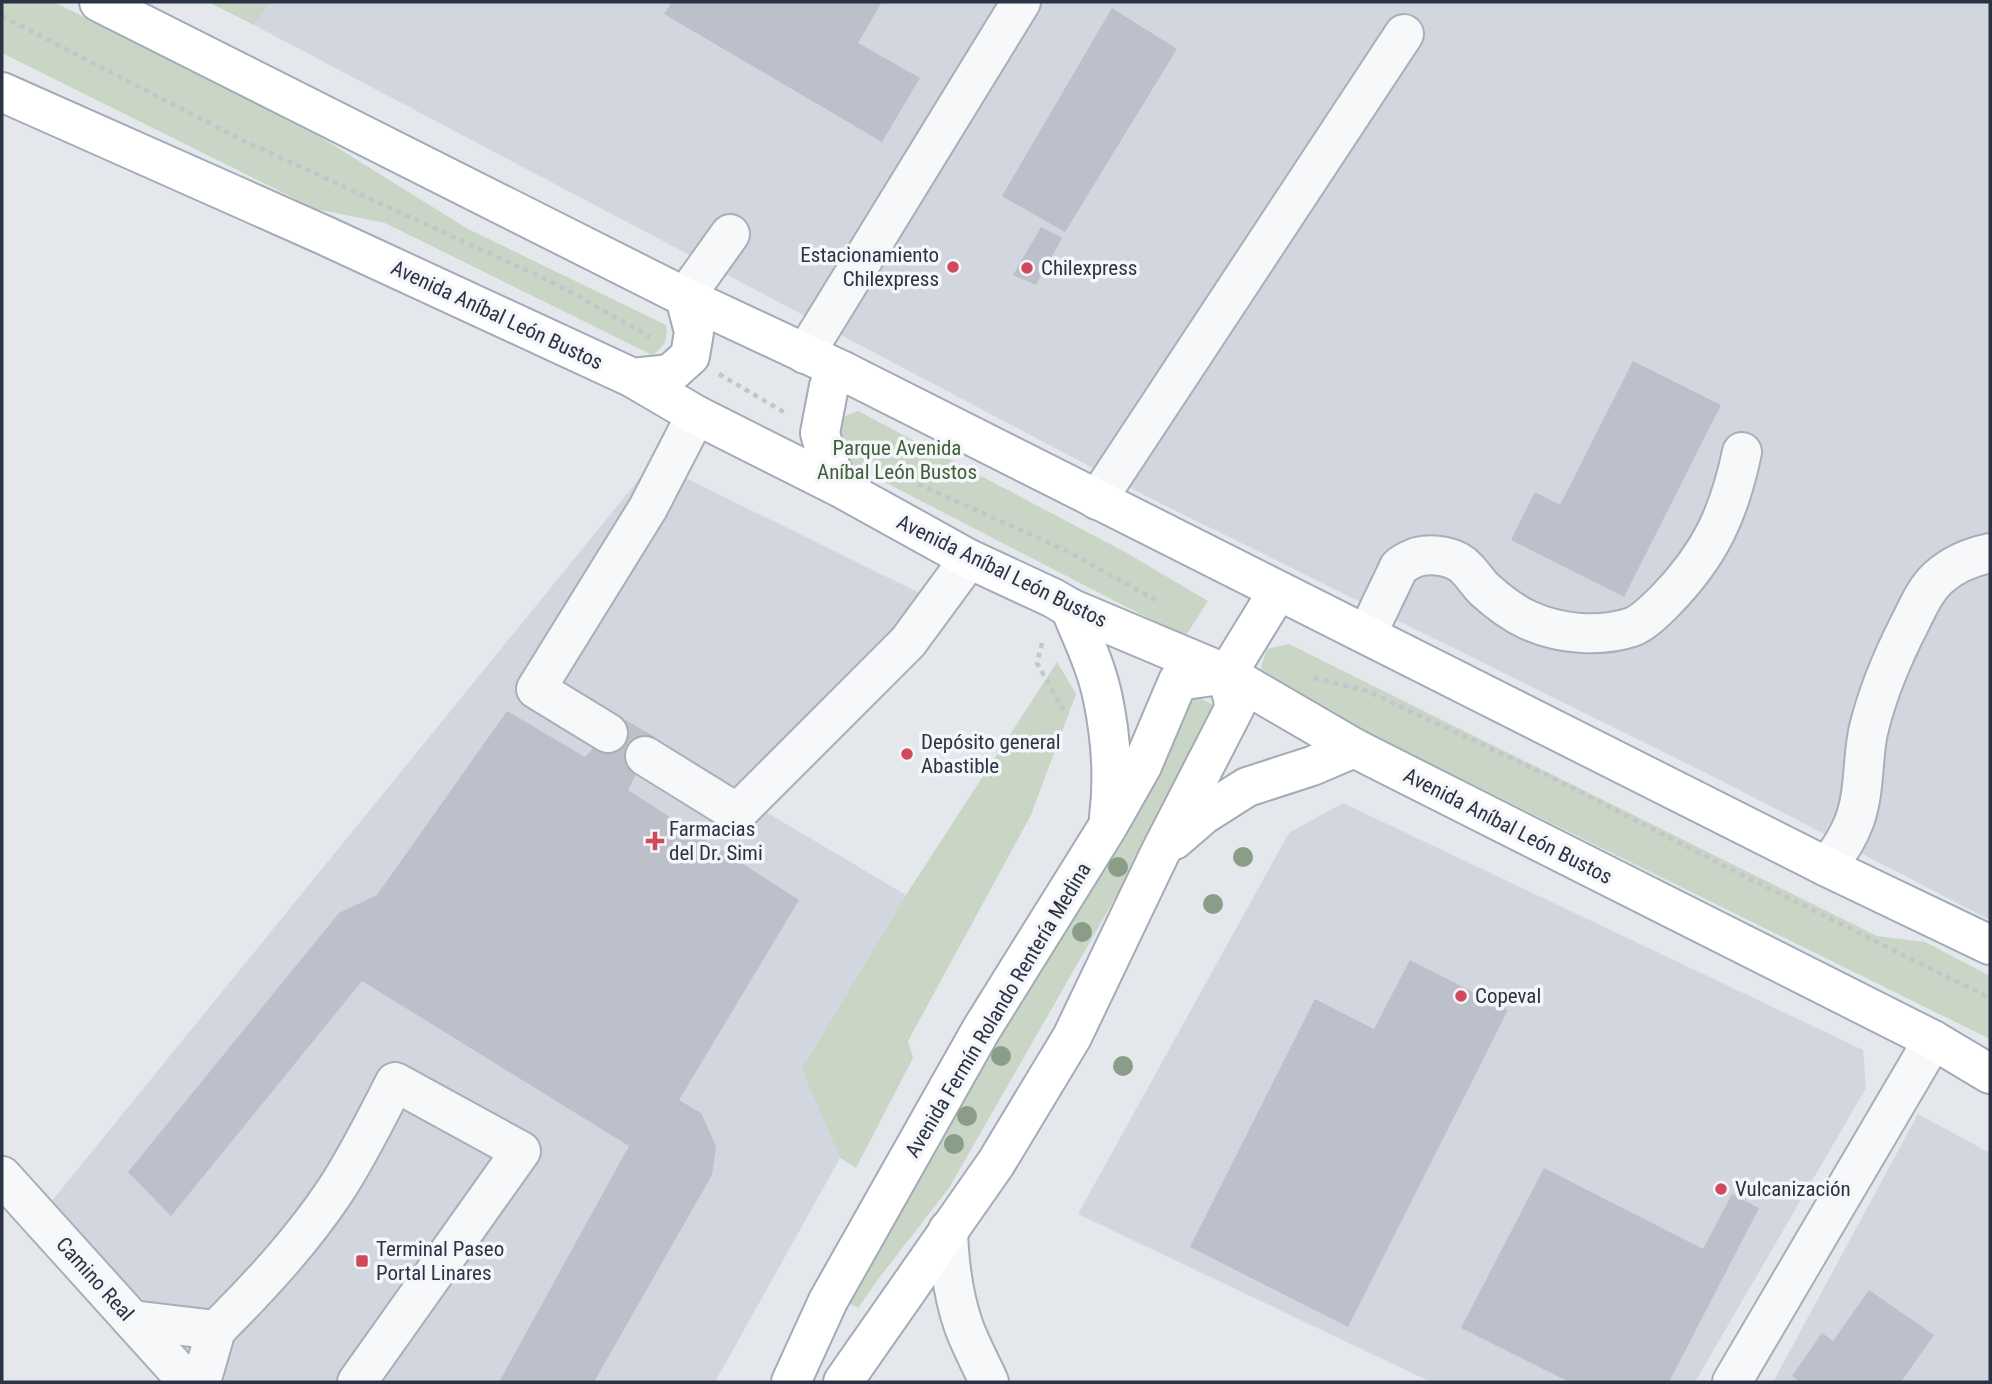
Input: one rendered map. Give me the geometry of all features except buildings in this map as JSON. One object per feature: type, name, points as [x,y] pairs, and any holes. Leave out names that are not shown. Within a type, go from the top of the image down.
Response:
[{"type":"main road","points":[[99,2],[685,297],[843,371],[1827,867],[1990,945]]},
{"type":"main road","name":"Avenida Aníbal León Bustos","points":[[2,92],[326,236],[633,378],[696,415],[841,488],[970,559],[1070,608],[1227,674],[1354,748],[1933,1040],[1990,1074]]},
{"type":"main road","points":[[633,378],[670,374],[690,356],[694,332],[685,297]]},
{"type":"main road","points":[[841,488],[828,463],[820,433],[829,386],[843,371]]},
{"type":"main road","points":[[843,1382],[996,1163],[1072,1037],[1160,853],[1235,707],[1227,674],[1278,591]]},
{"type":"main road","points":[[1070,608],[1090,656],[1103,698],[1112,763],[1108,826]]},
{"type":"main road","name":"Avenida Fermín Rolando Rentería Medina","points":[[792,1382],[828,1301],[981,1030],[1108,826],[1142,766],[1178,681],[1227,674]]},
{"type":"main road","points":[[1160,853],[1203,815],[1247,788],[1312,766],[1354,748]]},
{"type":"street","points":[[805,354],[1021,2]]},
{"type":"street","points":[[1097,500],[1404,34]]},
{"type":"street","points":[[685,297],[730,234]]},
{"type":"street","points":[[608,733],[536,689],[648,508],[696,415]]},
{"type":"street","points":[[1367,635],[1401,565],[1416,557],[1433,555],[1450,558],[1465,566],[1482,587],[1503,605],[1552,629],[1579,633],[1607,632],[1634,626],[1660,606],[1684,582],[1705,553],[1735,488],[1742,452]]},
{"type":"street","points":[[1827,867],[1843,846],[1854,821],[1861,796],[1868,733],[1878,696],[1894,655],[1923,596],[1937,579],[1955,566],[1974,557],[1990,554]]},
{"type":"street","points":[[645,756],[737,813],[908,642],[970,559]]},
{"type":"street","points":[[1732,1382],[1933,1040]]},
{"type":"street","points":[[201,1382],[216,1330],[258,1289],[335,1191],[395,1082],[521,1151],[357,1382]]},
{"type":"street","name":"Camino Real","points":[[2,1176],[188,1382]]},
{"type":"street","points":[[948,1230],[953,1288],[964,1327],[989,1382]]},
{"type":"street","points":[[132,1320],[216,1330]]},
{"type":"path","points":[[2,16],[242,140],[558,285],[658,342],[690,356],[820,433]]},
{"type":"path","points":[[915,483],[1065,550],[1166,605]]},
{"type":"path","points":[[1304,673],[1316,679],[1367,691],[1545,774],[1990,998]]},
{"type":"shaded area","points":[[271,2],[1990,2],[1990,920],[1720,780],[1144,495],[254,25]]},
{"type":"shaded area","points":[[653,462],[954,610],[759,808],[906,895],[803,1069],[840,1158],[715,1382],[209,1382],[47,1207]]},
{"type":"shaded area","points":[[1343,803],[1863,1050],[1866,1088],[1695,1382],[1431,1382],[1078,1214],[1289,833]]},
{"type":"shaded area","points":[[1918,1114],[1990,1153],[1990,1382],[1773,1382]]},
{"type":"green space","points":[[2,2],[54,2],[301,125],[468,229],[666,325],[665,342],[652,355],[385,223],[316,209],[2,53]]},
{"type":"green space","points":[[208,2],[271,2],[254,25]]},
{"type":"green space","name":"Parque Avenida Aníbal León Bustos","points":[[858,411],[1125,552],[1208,601],[1185,637],[861,470],[835,450],[840,418]]},
{"type":"green space","points":[[1289,644],[1877,936],[1925,942],[1990,976],[1990,1039],[1262,681],[1261,667],[1267,649]]},
{"type":"green space","points":[[1057,662],[1076,694],[1031,815],[908,1041],[913,1058],[856,1168],[840,1158],[802,1069],[906,895]]},
{"type":"green space","points":[[1195,696],[1220,708],[1173,797],[949,1188],[858,1308],[849,1303],[988,1042],[1077,909]]},
{"type":"place","name":"Estacionamiento Chilexpress","points":[[953,267]]},
{"type":"place","name":"Chilexpress","points":[[1027,268]]},
{"type":"place","name":"Depósito general Abastible","points":[[907,754]]},
{"type":"place","name":"Farmacias del Dr. Simi","points":[[655,841]]},
{"type":"place","name":"Copeval","points":[[1461,996]]},
{"type":"place","name":"Vulcanización","points":[[1721,1189]]},
{"type":"place","name":"Terminal Paseo Portal Linares","points":[[362,1261]]}]
